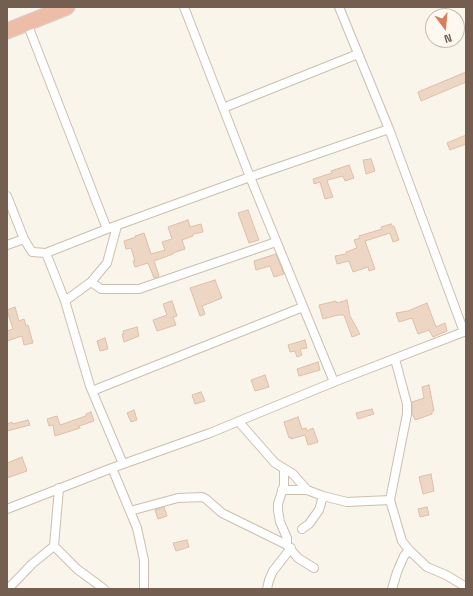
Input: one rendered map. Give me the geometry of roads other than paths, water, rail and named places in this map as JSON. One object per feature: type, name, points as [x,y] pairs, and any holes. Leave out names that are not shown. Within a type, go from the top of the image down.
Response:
[{"type":"highway","points":[[7,31],[67,7]]},
{"type":"street","points":[[184,7],[250,177],[334,382]]},
{"type":"street","points":[[7,509],[112,468],[239,422],[334,382],[465,331],[389,129],[339,7]]},
{"type":"street","points":[[27,23],[107,229]]},
{"type":"street","points":[[223,108],[358,54]]},
{"type":"street","points":[[8,201],[24,239],[32,252],[46,253],[250,177],[389,129]]},
{"type":"street","points":[[65,301],[91,282],[107,263],[117,226]]},
{"type":"street","points":[[7,245],[24,239]]},
{"type":"street","points":[[91,282],[101,290],[139,289],[276,242]]},
{"type":"street","points":[[46,253],[65,301],[92,391],[123,464]]},
{"type":"street","points":[[92,391],[303,307]]},
{"type":"street","points":[[395,359],[407,404],[407,414],[390,500],[402,541],[427,567],[446,575],[466,587]]},
{"type":"street","points":[[239,422],[268,456],[275,463],[293,474],[307,490]]},
{"type":"street","points":[[112,468],[137,528],[145,570],[144,589]]},
{"type":"street","points":[[267,589],[273,571],[289,547],[288,538],[280,522],[278,510],[285,480],[284,469]]},
{"type":"street","points":[[8,589],[32,564],[54,546],[59,488]]},
{"type":"street","points":[[282,490],[307,490],[347,502],[390,500]]},
{"type":"street","points":[[302,529],[309,524],[319,510],[323,496]]},
{"type":"street","points":[[130,511],[178,498],[202,497],[222,513],[289,547],[298,558],[314,568]]},
{"type":"street","points":[[54,546],[77,569],[104,589]]},
{"type":"street","points":[[392,589],[397,572],[404,556],[409,550]]}]
